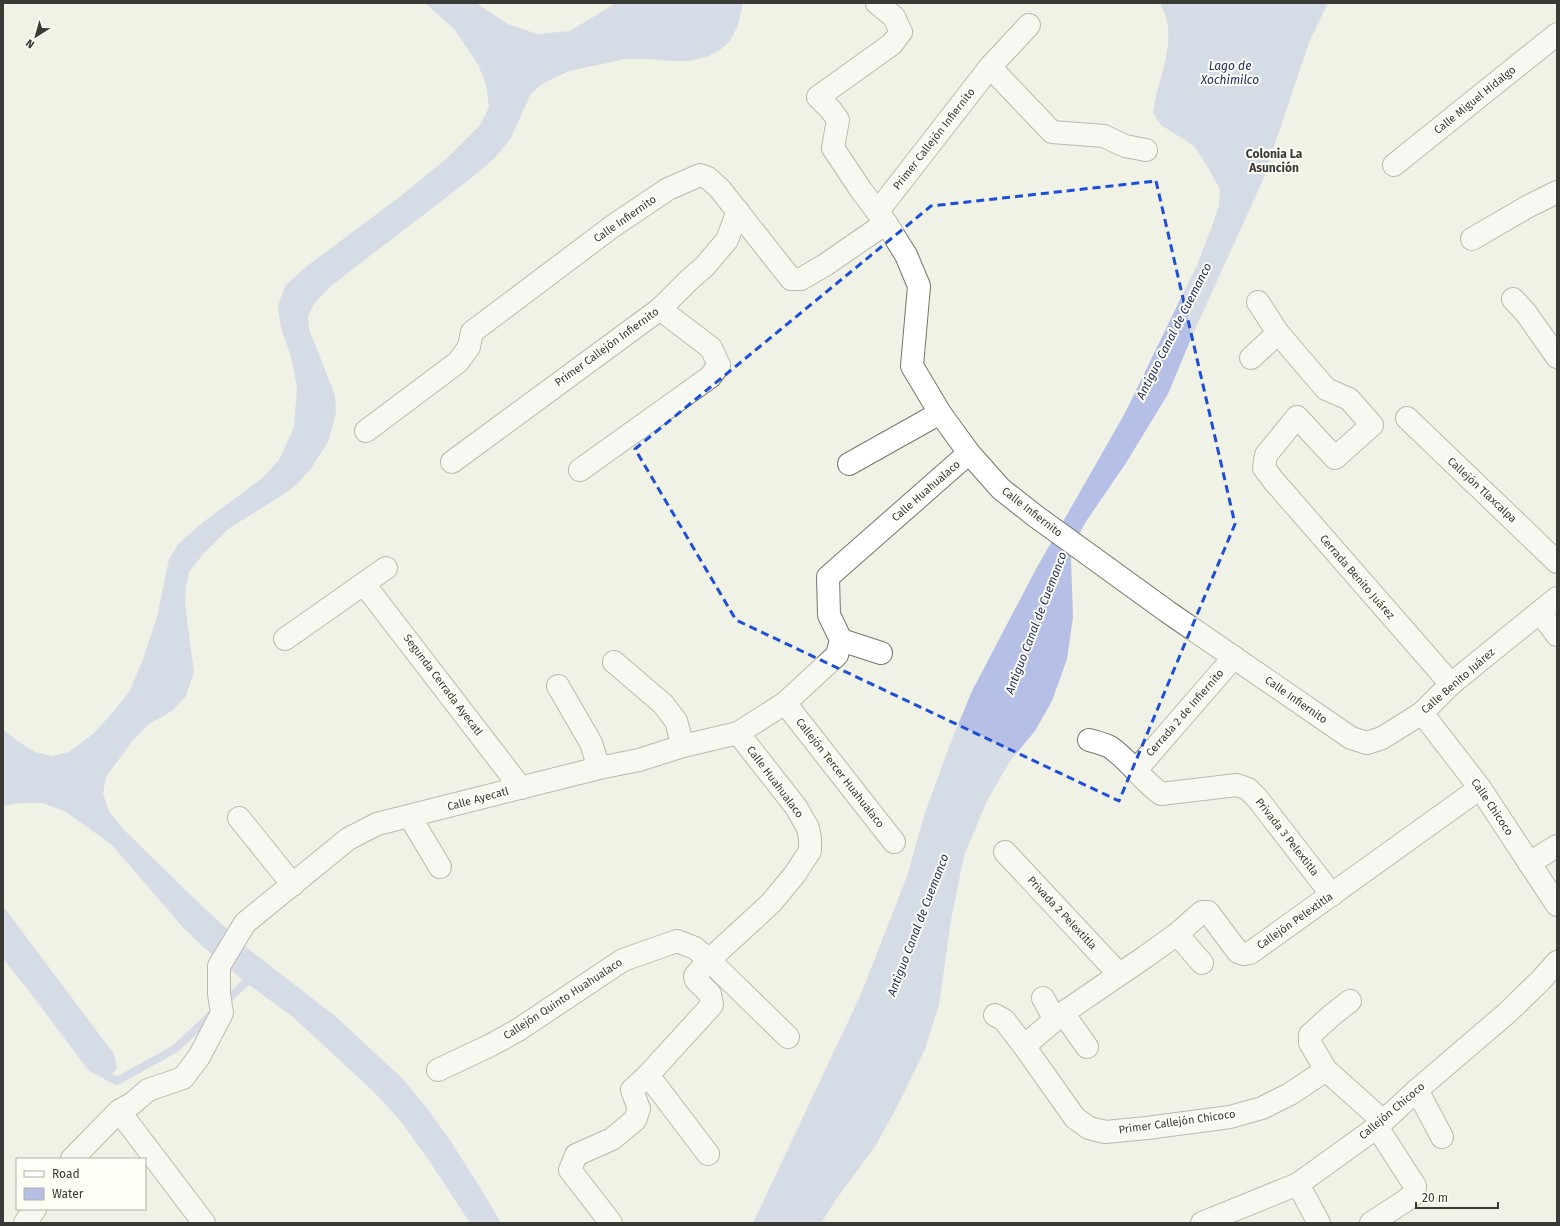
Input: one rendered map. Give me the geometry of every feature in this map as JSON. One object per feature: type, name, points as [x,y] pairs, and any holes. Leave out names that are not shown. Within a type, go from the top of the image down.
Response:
[{"type":"street","name":"Calle Infiernito","points":[[876,3],[894,17],[901,32],[892,44],[818,96],[832,110],[838,120],[833,148],[861,190],[882,217],[906,256],[919,286],[912,366],[940,413],[969,453],[1001,489],[1034,516],[1168,612],[1351,738]]},
{"type":"street","name":"Primer Callejón Infiernito","points":[[882,217],[990,67],[1029,25]]},
{"type":"street","name":"Calle Miguel Hidalgo","points":[[1394,165],[1557,34]]},
{"type":"street","points":[[990,67],[1052,132],[1104,136],[1125,146],[1146,150]]},
{"type":"street","name":"Calle Infiernito","points":[[366,431],[458,362],[469,347],[472,332],[613,226],[668,189],[700,175],[708,178],[720,188],[791,279],[801,279],[825,265],[882,217]]},
{"type":"street","points":[[1472,239],[1527,207],[1557,192]]},
{"type":"street","name":"Primer Callejón Infiernito","points":[[452,462],[660,309],[705,266],[727,240],[738,210]]},
{"type":"street","points":[[1513,299],[1526,312],[1557,357]]},
{"type":"street","points":[[1251,358],[1278,333],[1258,302]]},
{"type":"street","points":[[580,470],[710,377],[719,365],[711,348],[660,309]]},
{"type":"street","name":"Cerrada Benito Juárez","points":[[1278,333],[1326,389],[1349,399],[1372,425],[1335,458],[1298,417],[1266,455],[1264,468],[1451,684]]},
{"type":"street","points":[[849,464],[940,413]]},
{"type":"street","name":"Callejón Tlaxcalpa","points":[[1407,418],[1557,562]]},
{"type":"street","name":"Calle Huahualaco","points":[[841,640],[830,615],[828,577],[969,453]]},
{"type":"street","points":[[286,639],[386,568]]},
{"type":"street","name":"Segunda Cerrada Ayecatl","points":[[364,584],[521,788]]},
{"type":"street","name":"Calle Benito Juárez","points":[[1351,738],[1367,743],[1382,738],[1422,713],[1451,684],[1557,598]]},
{"type":"street","points":[[1540,612],[1557,635]]},
{"type":"street","points":[[841,640],[881,653]]},
{"type":"street","name":"Calle Ayecatl","points":[[119,1110],[133,1103],[148,1090],[183,1078],[199,1058],[221,1004],[219,966],[245,923],[348,839],[377,824],[410,817],[599,768],[639,760],[683,746],[738,733],[785,703],[836,655],[841,640]]},
{"type":"street","name":"Cerrada 2 de Infiernito","points":[[1136,770],[1234,657]]},
{"type":"street","points":[[614,662],[650,690],[663,704],[676,721],[683,746]]},
{"type":"street","points":[[558,686],[591,743],[599,768]]},
{"type":"street","name":"Callejón Tercer Huahualaco","points":[[785,703],[894,842]]},
{"type":"street","name":"Calle Chicoco","points":[[1422,713],[1480,788],[1557,905]]},
{"type":"street","name":"Calle Huahualaco","points":[[648,1075],[712,1005],[710,994],[696,980],[695,976],[709,960],[771,903],[795,874],[810,851],[808,828],[796,807],[738,733]]},
{"type":"street","name":"Privada 3 Pelextitla","points":[[1089,740],[1109,747],[1136,770],[1148,784],[1161,794],[1237,785],[1248,789],[1257,798],[1332,895]]},
{"type":"street","name":"Callejón Pelextitla","points":[[1024,1046],[1059,1016],[1177,934],[1202,912],[1208,912],[1238,952],[1244,954],[1250,953],[1480,788]]},
{"type":"street","points":[[410,817],[440,867]]},
{"type":"street","points":[[239,818],[293,885]]},
{"type":"street","points":[[1529,863],[1557,846]]},
{"type":"street","name":"Privada 2 Pelextitla","points":[[1005,852],[1119,974]]},
{"type":"street","points":[[1177,934],[1202,963]]},
{"type":"street","name":"Callejón Quinto Huahualaco","points":[[438,1070],[491,1045],[518,1030],[623,960],[677,941],[694,948],[709,960]]},
{"type":"street","points":[[709,960],[788,1037]]},
{"type":"street","name":"Callejón Chicoco","points":[[1202,1223],[1298,1184],[1380,1124],[1417,1090],[1507,1013],[1542,980],[1557,962]]},
{"type":"street","points":[[1043,998],[1087,1047]]},
{"type":"street","points":[[1350,1001],[1310,1035],[1310,1043],[1326,1070],[1380,1124],[1415,1186],[1414,1194],[1371,1223]]},
{"type":"street","name":"Primer Callejón Chicoco","points":[[995,1015],[1004,1020],[1075,1118],[1089,1128],[1105,1132],[1230,1117],[1262,1108],[1290,1094],[1326,1070]]},
{"type":"street","points":[[611,1223],[570,1170],[576,1155],[612,1139],[635,1120],[639,1109],[632,1090],[648,1075],[708,1154]]},
{"type":"street","points":[[1417,1090],[1442,1137]]},
{"type":"street","points":[[73,1158],[119,1110],[204,1223]]},
{"type":"street","points":[[1298,1184],[1320,1223]]},
{"type":"street","points":[[25,1223],[34,1210]]},
{"type":"highlighted area","points":[[1156,181],[1235,524],[1119,801],[736,620],[635,449],[931,206]]},
{"type":"water","points":[[425,3],[476,3],[508,24],[537,34],[570,31],[616,3],[743,3],[738,25],[730,41],[720,50],[709,56],[690,61],[625,59],[569,71],[542,84],[530,95],[511,138],[495,158],[465,183],[331,286],[314,304],[308,316],[309,329],[335,395],[336,414],[328,442],[310,470],[296,485],[228,529],[204,553],[189,572],[185,604],[194,672],[186,696],[172,711],[149,724],[133,740],[106,777],[103,794],[109,811],[123,829],[200,904],[251,951],[335,1016],[402,1078],[427,1108],[450,1140],[501,1223],[470,1223],[430,1162],[399,1119],[373,1091],[293,1017],[245,982],[202,946],[180,924],[112,845],[66,812],[43,803],[20,803],[3,806],[3,729],[16,740],[35,752],[52,756],[69,752],[93,734],[129,692],[142,662],[157,617],[169,559],[179,543],[202,523],[261,479],[279,460],[294,427],[297,387],[291,357],[281,328],[278,306],[285,286],[303,269],[402,195],[446,159],[480,125],[489,107],[486,85],[478,64],[454,29]]},
{"type":"water","name":"Lago de Xochimilco","points":[[1160,3],[1328,3],[1310,40],[1262,182],[1193,334],[1168,394],[1126,463],[1087,520],[1076,539],[1071,558],[1073,617],[1067,659],[1052,701],[1035,731],[1010,761],[987,801],[964,856],[951,920],[939,1005],[925,1049],[900,1101],[876,1145],[835,1201],[821,1223],[753,1223],[861,994],[907,876],[925,813],[950,744],[972,691],[1036,569],[1125,413],[1197,265],[1212,226],[1219,205],[1220,189],[1194,146],[1161,125],[1153,113],[1168,44],[1167,21]]},
{"type":"water","points":[[3,906],[114,1054],[117,1068],[112,1074],[103,1078],[89,1071],[3,959]]},
{"type":"waterway","points":[[223,1004],[254,975]]},
{"type":"waterway","points":[[102,1069],[108,1077],[117,1081],[175,1049],[213,1013]]},
{"type":"district","name":"Colonia La Asunción","points":[[1274,161]]},
{"type":"water label","name":"Antiguo Canal de Cuemanco","points":[[1174,331]]},
{"type":"water label","name":"Antiguo Canal de Cuemanco","points":[[1036,623]]},
{"type":"water label","name":"Antiguo Canal de Cuemanco","points":[[918,925]]}]
